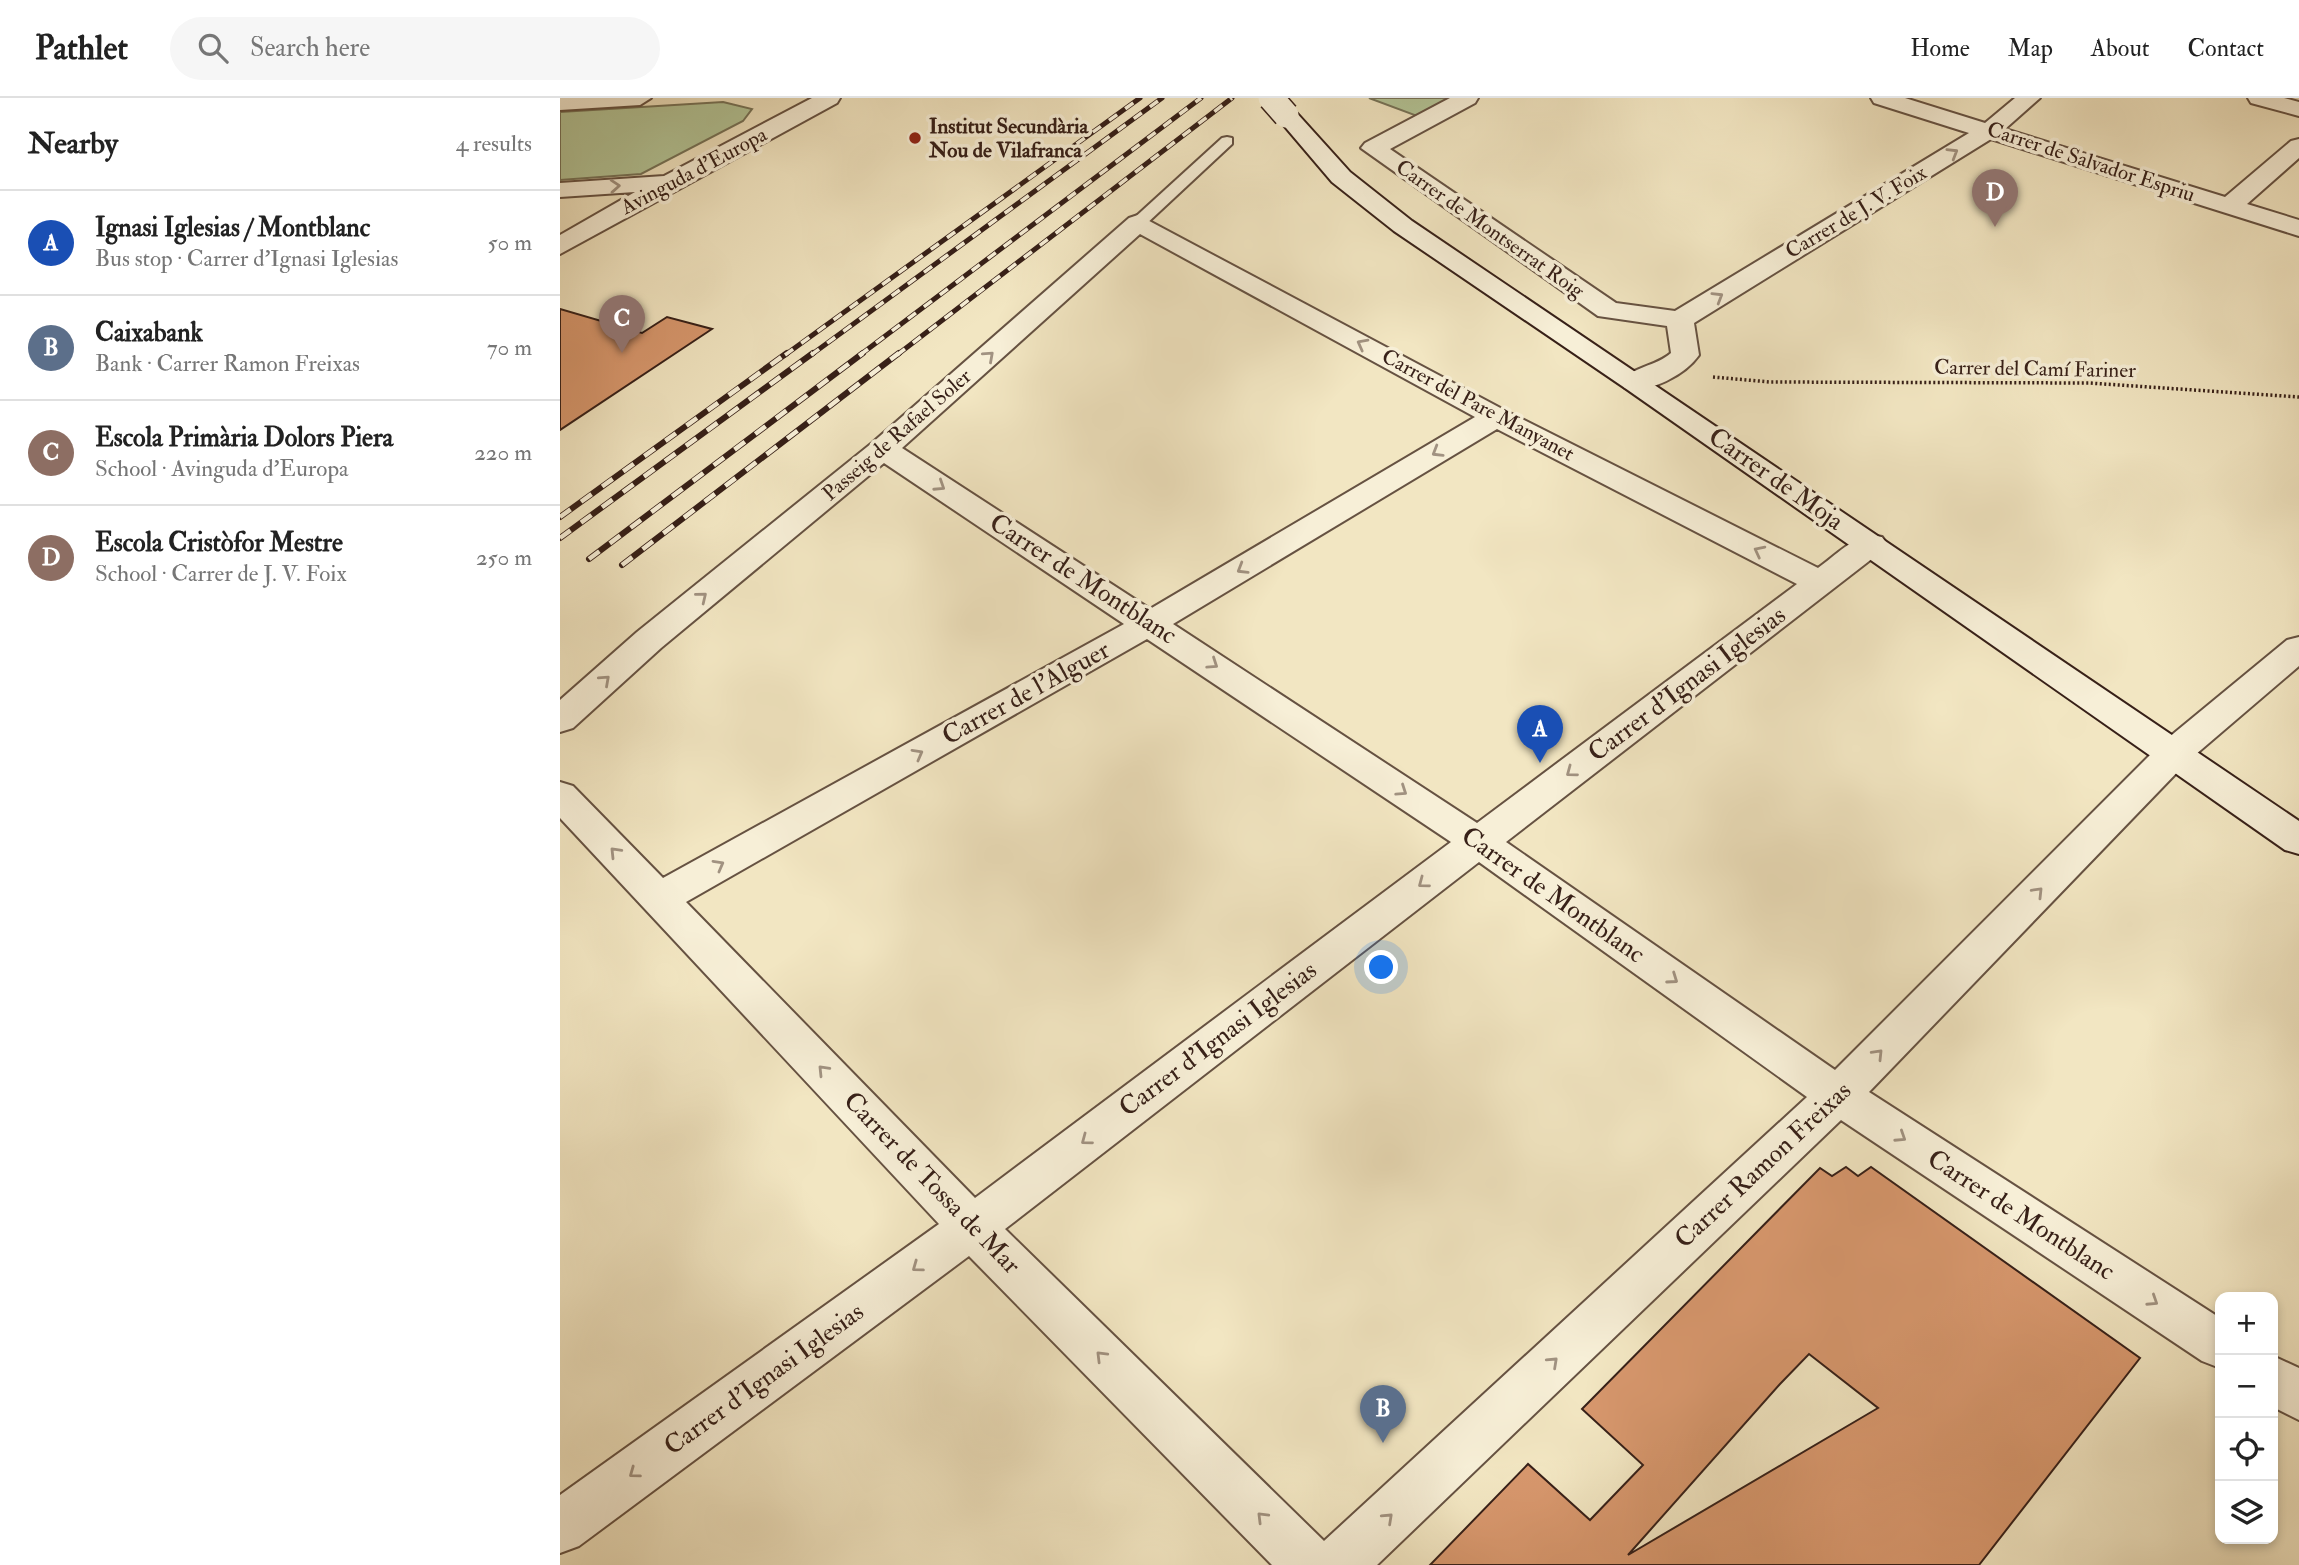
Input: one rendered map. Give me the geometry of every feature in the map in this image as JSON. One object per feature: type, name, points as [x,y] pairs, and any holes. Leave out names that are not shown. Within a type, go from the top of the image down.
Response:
[{"type":"street","points":[[560,103],[640,98]]},
{"type":"street","name":"Avinguda d'Europa","points":[[560,246],[671,182],[829,98]]},
{"type":"street","name":"Carrer de Montserrat Roig","points":[[1467,98],[1373,148],[1608,310],[1680,320]]},
{"type":"street","name":"Carrer de Salvador Espriu","points":[[1882,98],[2299,228]]},
{"type":"street","name":"Carrer de J. V. Foix","points":[[1680,320],[1990,130],[2029,98]]},
{"type":"street","points":[[2259,98],[2299,109]]},
{"type":"street","name":"Carrer de Moja","points":[[1279,107],[1341,177],[1403,226],[2175,752],[2299,840]]},
{"type":"street","points":[[2230,206],[2299,146]]},
{"type":"street","points":[[560,190],[671,182]]},
{"type":"street","name":"Carrer del Pare Manyanet","points":[[1138,223],[1496,417],[1820,582]]},
{"type":"street","name":"Passeig de Rafael Soler","points":[[560,720],[649,640],[883,449],[1138,223]]},
{"type":"street","points":[[1634,382],[1673,366],[1685,355],[1680,320]]},
{"type":"street","name":"Carrer de l'Alguer","points":[[660,898],[1151,623],[1496,417]]},
{"type":"street","name":"Carrer de Montblanc","points":[[883,449],[1151,623],[1478,841],[1838,1095],[2215,1342]]},
{"type":"street","name":"Carrer d'Ignasi Iglesias","points":[[560,1527],[972,1227],[1871,544]]},
{"type":"street","name":"Carrer Ramon Freixas","points":[[1338,1565],[1838,1095],[2175,752],[2299,648]]},
{"type":"street","name":"Carrer de Tossa de Mar","points":[[560,795],[972,1227],[1310,1565]]},
{"type":"street","points":[[2278,1382],[2299,1396]]},
{"type":"lane","name":"Passeig de Rafael Soler","points":[[1138,223],[1227,141]]},
{"type":"path","name":"Carrer del Camí Fariner","points":[[1673,366],[1719,379],[1770,382],[2089,383],[2299,397]]},
{"type":"green space","points":[[1369,98],[1451,98],[1417,116]]},
{"type":"green space","points":[[723,102],[752,109],[743,121],[641,174],[560,180],[560,112]]},
{"type":"building","points":[[560,309],[642,333],[667,317],[712,329],[560,430]]},
{"type":"building","points":[[1846,1167],[1858,1176],[1871,1167],[2140,1358],[1979,1565],[1430,1565],[1528,1464],[1590,1520],[1643,1465],[1582,1409],[1820,1168],[1832,1176]],"holes":[[[1809,1354],[1878,1408],[1628,1555]]]},
{"type":"railway","points":[[785,355],[1140,98]]},
{"type":"railway","points":[[811,355],[1162,98]]},
{"type":"railway","points":[[860,355],[1201,98]]},
{"type":"railway","points":[[897,355],[1232,98]]},
{"type":"railway","points":[[560,517],[787,353]]},
{"type":"railway","points":[[560,538],[813,353]]},
{"type":"railway","points":[[589,559],[863,353]]},
{"type":"railway","points":[[622,565],[899,353]]},
{"type":"place","name":"Institut Secundària Nou de Vilafranca","points":[[915,138]]},
{"type":"place","name":"Escola Cristòfor Mestre","points":[[1995,227]]},
{"type":"place","name":"Escola Primària Dolors Piera","points":[[622,353]]},
{"type":"place","name":"Ignasi Iglesias / Montblanc","points":[[1540,763]]},
{"type":"place","name":"Caixabank","points":[[1383,1443]]}]
